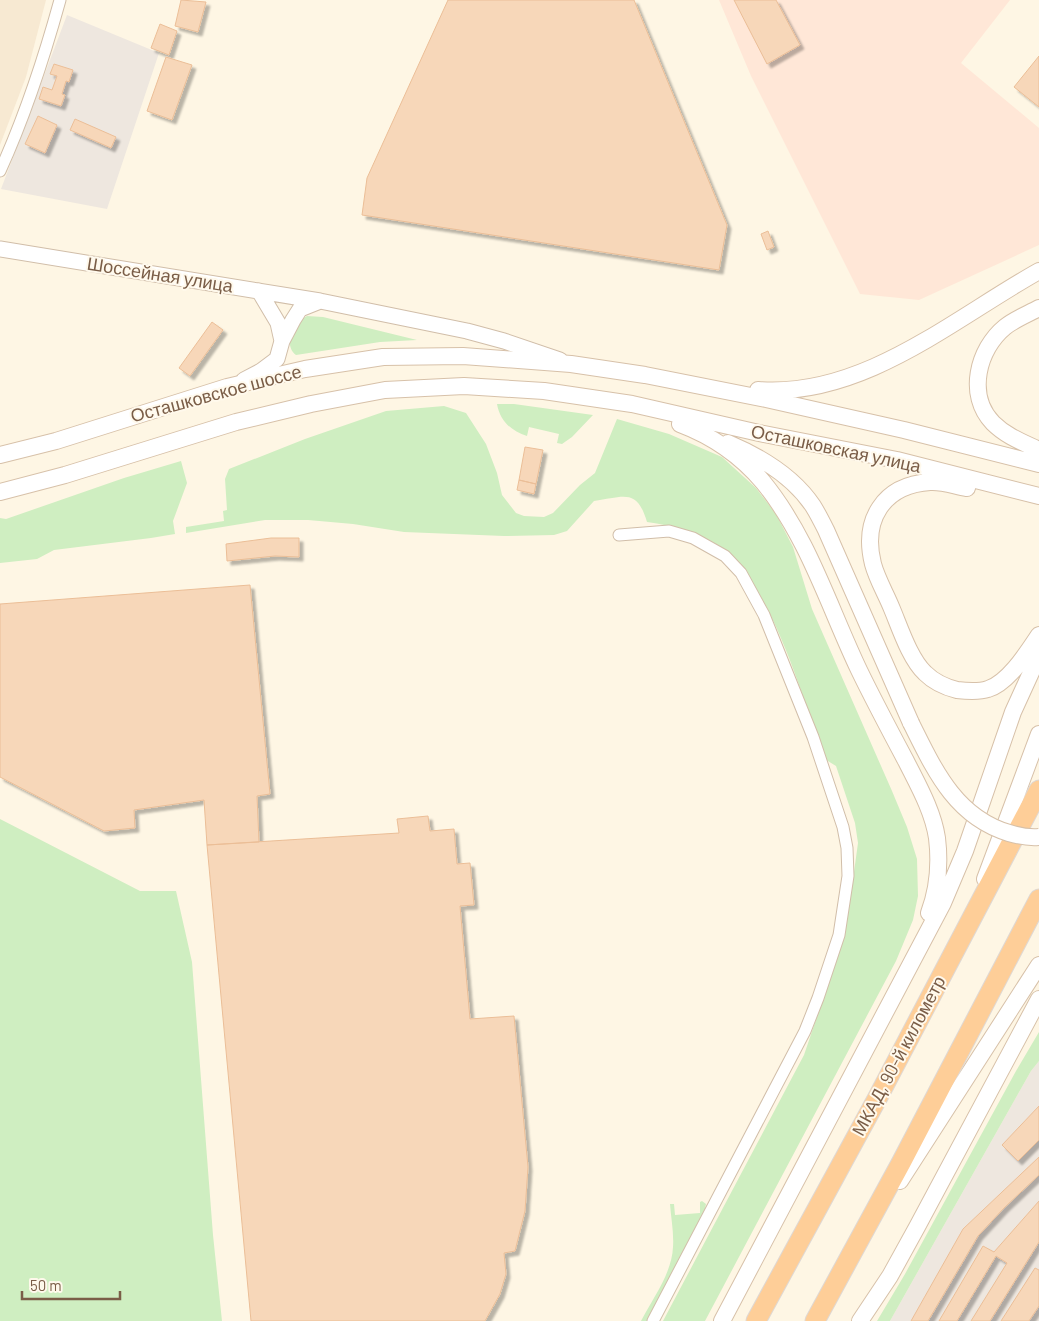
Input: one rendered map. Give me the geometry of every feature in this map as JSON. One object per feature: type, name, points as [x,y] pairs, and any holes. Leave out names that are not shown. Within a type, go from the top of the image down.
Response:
[{"type":"highway","name":"МКАД, 90-й километр","points":[[756,1321],[878,1097],[1039,790]]},
{"type":"highway","points":[[815,1321],[1039,899]]},
{"type":"main road","points":[[708,387],[777,390],[822,385],[851,376],[902,353],[967,316],[1001,292],[1039,271]]},
{"type":"main road","points":[[1039,308],[1006,326],[994,338],[984,352],[979,369],[977,388],[982,405],[991,421],[1007,435],[1039,450]]},
{"type":"main road","name":"Осташковское шоссе","points":[[0,455],[56,441],[227,387],[305,369],[383,357],[463,356],[571,364],[646,375]]},
{"type":"main road","name":"Осташковская улица","points":[[646,375],[904,430],[1039,464]]},
{"type":"main road","name":"Осташковское шоссе","points":[[0,492],[65,475],[236,422],[311,404],[386,390],[464,386],[544,391],[632,404]]},
{"type":"main road","points":[[632,404],[748,452],[769,464],[792,481],[812,505],[826,530],[911,723],[946,788],[970,814],[996,829],[1027,838],[1039,837]]},
{"type":"main road","name":"Осташковская улица","points":[[632,404],[760,433],[897,460],[1039,498]]},
{"type":"main road","points":[[700,432],[735,454],[762,482],[786,514],[804,548],[859,671],[915,779],[930,813],[937,838],[938,878],[933,904],[912,961]]},
{"type":"main road","points":[[1039,498],[931,482],[910,485],[893,493],[880,506],[872,521],[869,540],[873,565],[908,647],[924,672],[944,687],[965,691],[988,689],[1005,678],[1022,661],[1039,635]]},
{"type":"main road","points":[[722,1321],[943,903],[965,851],[1013,712],[1039,655]]},
{"type":"main road","points":[[968,926],[1039,734]]},
{"type":"main road","points":[[848,1260],[1039,965]]},
{"type":"main road","points":[[860,1321],[890,1276],[913,1235],[1039,999]]},
{"type":"street","points":[[0,171],[48,46],[60,0]]},
{"type":"street","name":"Шоссейная улица","points":[[0,249],[320,301],[467,331],[504,341],[571,364]]},
{"type":"street","points":[[259,291],[278,323],[282,341]]},
{"type":"street","points":[[227,387],[261,372],[277,359],[282,341],[292,320],[300,309],[320,301]]},
{"type":"street","points":[[619,535],[669,531],[693,538],[724,556],[741,573],[764,616],[790,677],[835,799],[847,848],[848,876],[839,935],[805,1030],[654,1321]]},
{"type":"shaded area","points":[[0,0],[46,0],[26,77],[0,145]]},
{"type":"shaded area","points":[[719,0],[1010,0],[961,63],[1039,128],[1039,245],[919,300],[860,294],[751,76]]},
{"type":"shaded area","points":[[67,15],[159,53],[107,209],[1,189]]},
{"type":"shaded area","points":[[1039,1061],[1039,1321],[890,1321],[1031,1071]]},
{"type":"green space","points":[[307,316],[323,317],[417,340],[380,342],[296,355],[290,344],[292,330],[297,323]]},
{"type":"green space","points":[[497,404],[514,404],[593,415],[572,437],[562,444],[557,443],[559,434],[529,427],[527,436],[511,428],[498,410]]},
{"type":"green space","points":[[444,406],[466,413],[486,444],[497,473],[502,495],[516,513],[524,516],[544,517],[553,513],[580,485],[595,473],[617,419],[669,434],[722,457],[756,488],[776,514],[793,547],[812,609],[892,791],[907,827],[917,859],[918,896],[913,920],[896,961],[705,1321],[663,1321],[804,1055],[824,996],[853,879],[858,843],[855,823],[836,766],[823,758],[784,645],[756,587],[739,564],[714,542],[686,530],[647,522],[639,504],[634,499],[628,497],[594,501],[567,531],[554,535],[504,536],[404,532],[353,524],[308,520],[265,520],[186,533],[186,527],[224,521],[223,511],[227,510],[225,479],[229,469],[305,439],[386,411]]},
{"type":"green space","points":[[181,461],[187,483],[173,521],[175,534],[54,550],[37,559],[0,563],[0,518],[6,519],[124,478]]},
{"type":"green space","points":[[0,819],[140,891],[176,891],[192,962],[213,1235],[222,1321],[0,1321]]},
{"type":"green space","points":[[1039,1032],[1039,1061],[1031,1071],[890,1321],[877,1321],[905,1274]]},
{"type":"green space","points":[[702,1201],[706,1204],[704,1213],[647,1321],[641,1321],[666,1276],[672,1257],[673,1236],[670,1204],[674,1204],[675,1215],[700,1213],[700,1202]]},
{"type":"building","points":[[181,0],[206,2],[198,32],[175,26]]},
{"type":"building","points":[[448,0],[634,0],[727,225],[719,270],[362,215],[367,178]]},
{"type":"building","points":[[734,0],[776,0],[800,45],[767,64]]},
{"type":"building","points":[[160,24],[177,31],[169,55],[151,48]]},
{"type":"building","points":[[1039,56],[1039,107],[1014,87]]},
{"type":"building","points":[[166,57],[192,65],[172,120],[147,111]]},
{"type":"building","points":[[54,64],[73,70],[69,82],[66,81],[62,94],[65,95],[61,106],[39,99],[43,87],[52,90],[57,76],[50,74]]},
{"type":"building","points":[[38,116],[57,125],[45,153],[25,144]]},
{"type":"building","points":[[75,119],[116,137],[111,148],[70,130]]},
{"type":"building","points":[[768,231],[774,247],[767,250],[761,234]]},
{"type":"building","points":[[212,322],[223,330],[190,376],[179,368]]},
{"type":"building","points":[[525,447],[543,450],[536,484],[519,480]]},
{"type":"building","points":[[519,480],[536,484],[534,494],[517,490]]},
{"type":"building","points":[[271,538],[299,538],[299,557],[275,556],[227,561],[226,544]]},
{"type":"building","points":[[250,585],[270,794],[257,796],[259,842],[207,845],[204,800],[134,810],[135,828],[104,831],[0,777],[0,604]]},
{"type":"building","points":[[428,816],[430,831],[454,829],[457,864],[470,863],[474,905],[460,906],[470,1019],[514,1016],[528,1167],[525,1211],[515,1251],[504,1253],[506,1274],[500,1294],[485,1321],[251,1321],[207,845],[399,833],[397,819]]},
{"type":"building","points":[[1039,1106],[1039,1140],[1018,1161],[1002,1145]]},
{"type":"building","points":[[1039,1157],[1039,1175],[978,1236],[928,1321],[911,1321],[963,1229]]},
{"type":"building","points":[[1039,1201],[1039,1242],[990,1321],[971,1321],[1007,1263],[996,1256],[957,1321],[939,1321],[983,1246],[994,1252]]},
{"type":"building","points":[[1035,1268],[1039,1270],[1039,1306],[1029,1321],[1001,1321]]}]
